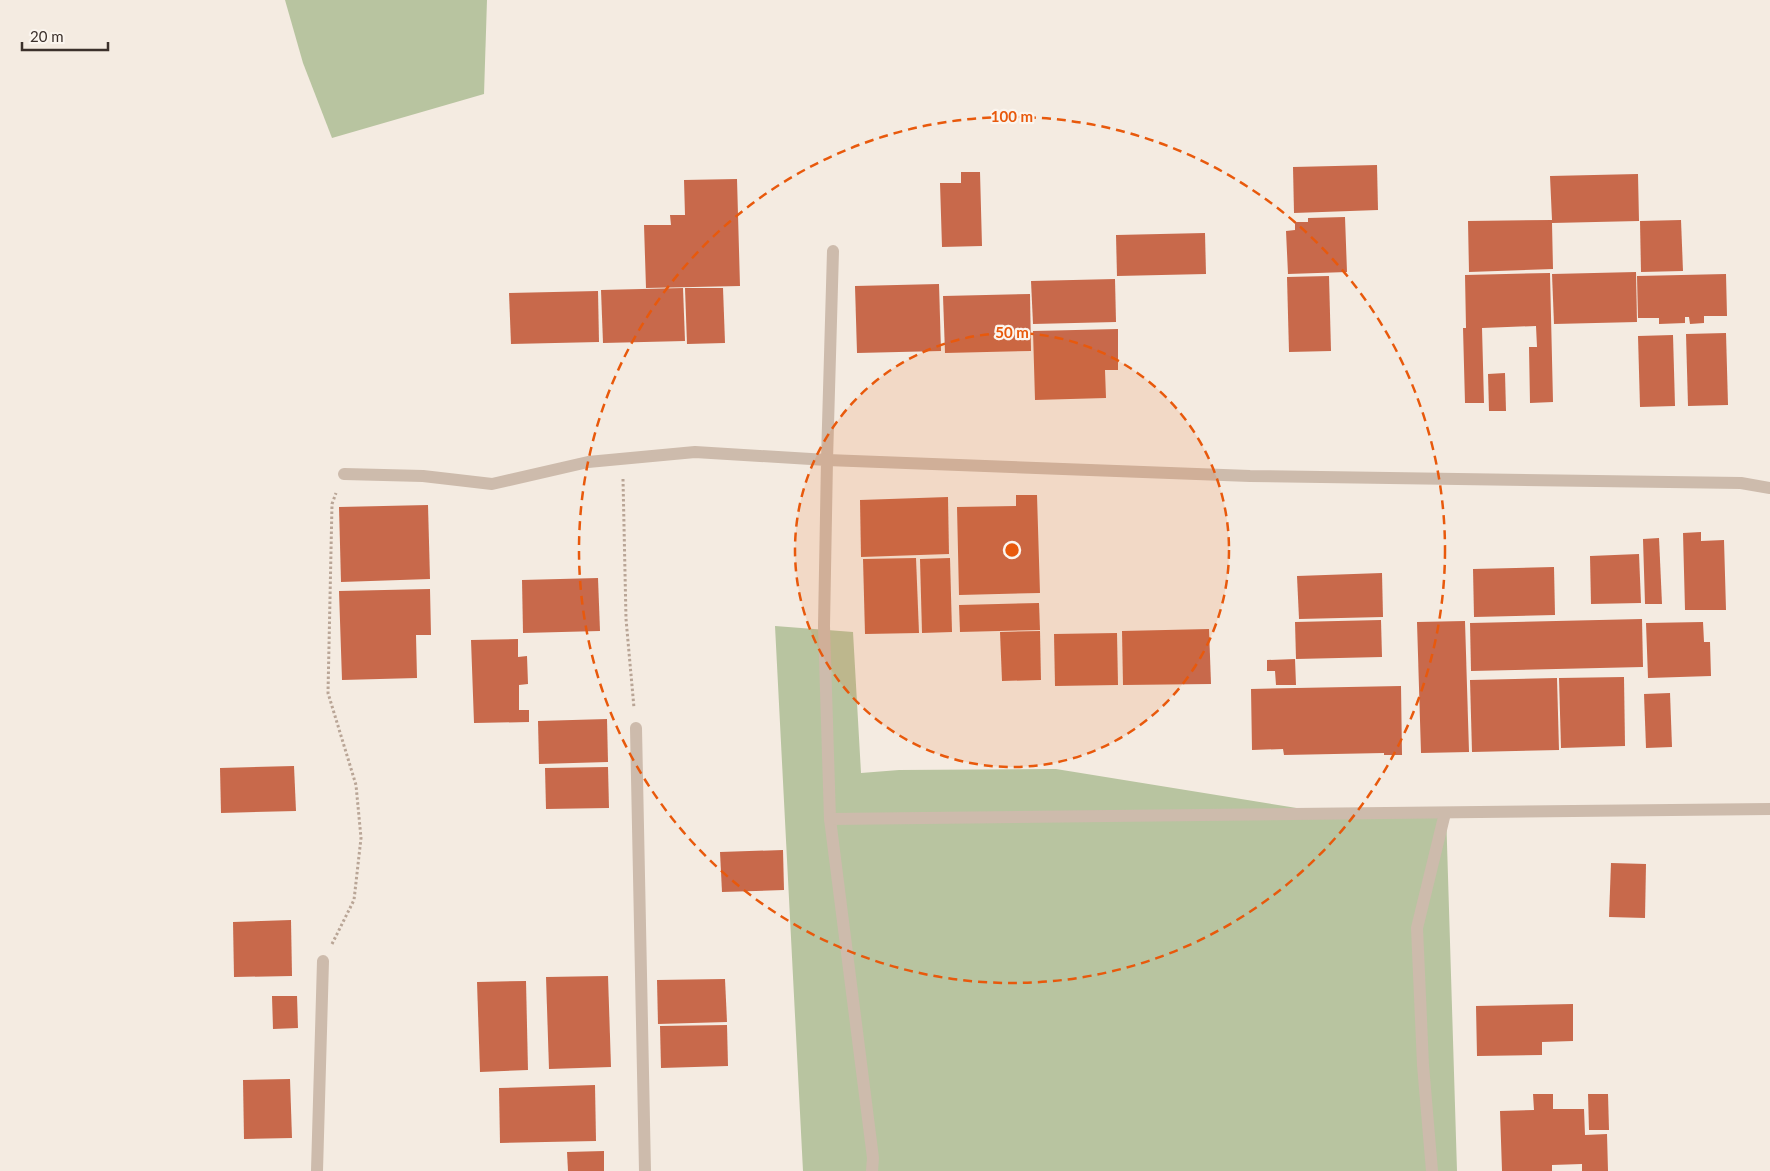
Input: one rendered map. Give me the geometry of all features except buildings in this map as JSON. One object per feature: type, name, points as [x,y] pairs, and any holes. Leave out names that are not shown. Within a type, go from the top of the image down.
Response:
[{"type":"street","points":[[834,251],[824,626],[830,819],[873,1158],[872,1171]]},
{"type":"street","points":[[344,474],[423,476],[492,484],[588,462],[695,452],[827,460],[1250,476],[1741,483],[1770,488]]},
{"type":"street","points":[[636,728],[646,1171]]},
{"type":"street","points":[[830,819],[1770,808]]},
{"type":"street","points":[[1432,1171],[1423,1065],[1417,928],[1445,813]]},
{"type":"street","points":[[318,1171],[323,961]]},
{"type":"path","points":[[623,459],[626,619],[636,728]]},
{"type":"path","points":[[323,961],[354,900],[361,838],[356,785],[328,693],[332,504],[344,474]]},
{"type":"green space","points":[[285,0],[487,0],[484,94],[332,138],[303,63]]},
{"type":"green space","points":[[775,626],[853,632],[861,773],[899,770],[1056,769],[1303,809],[1446,811],[1457,1171],[803,1171]]}]
